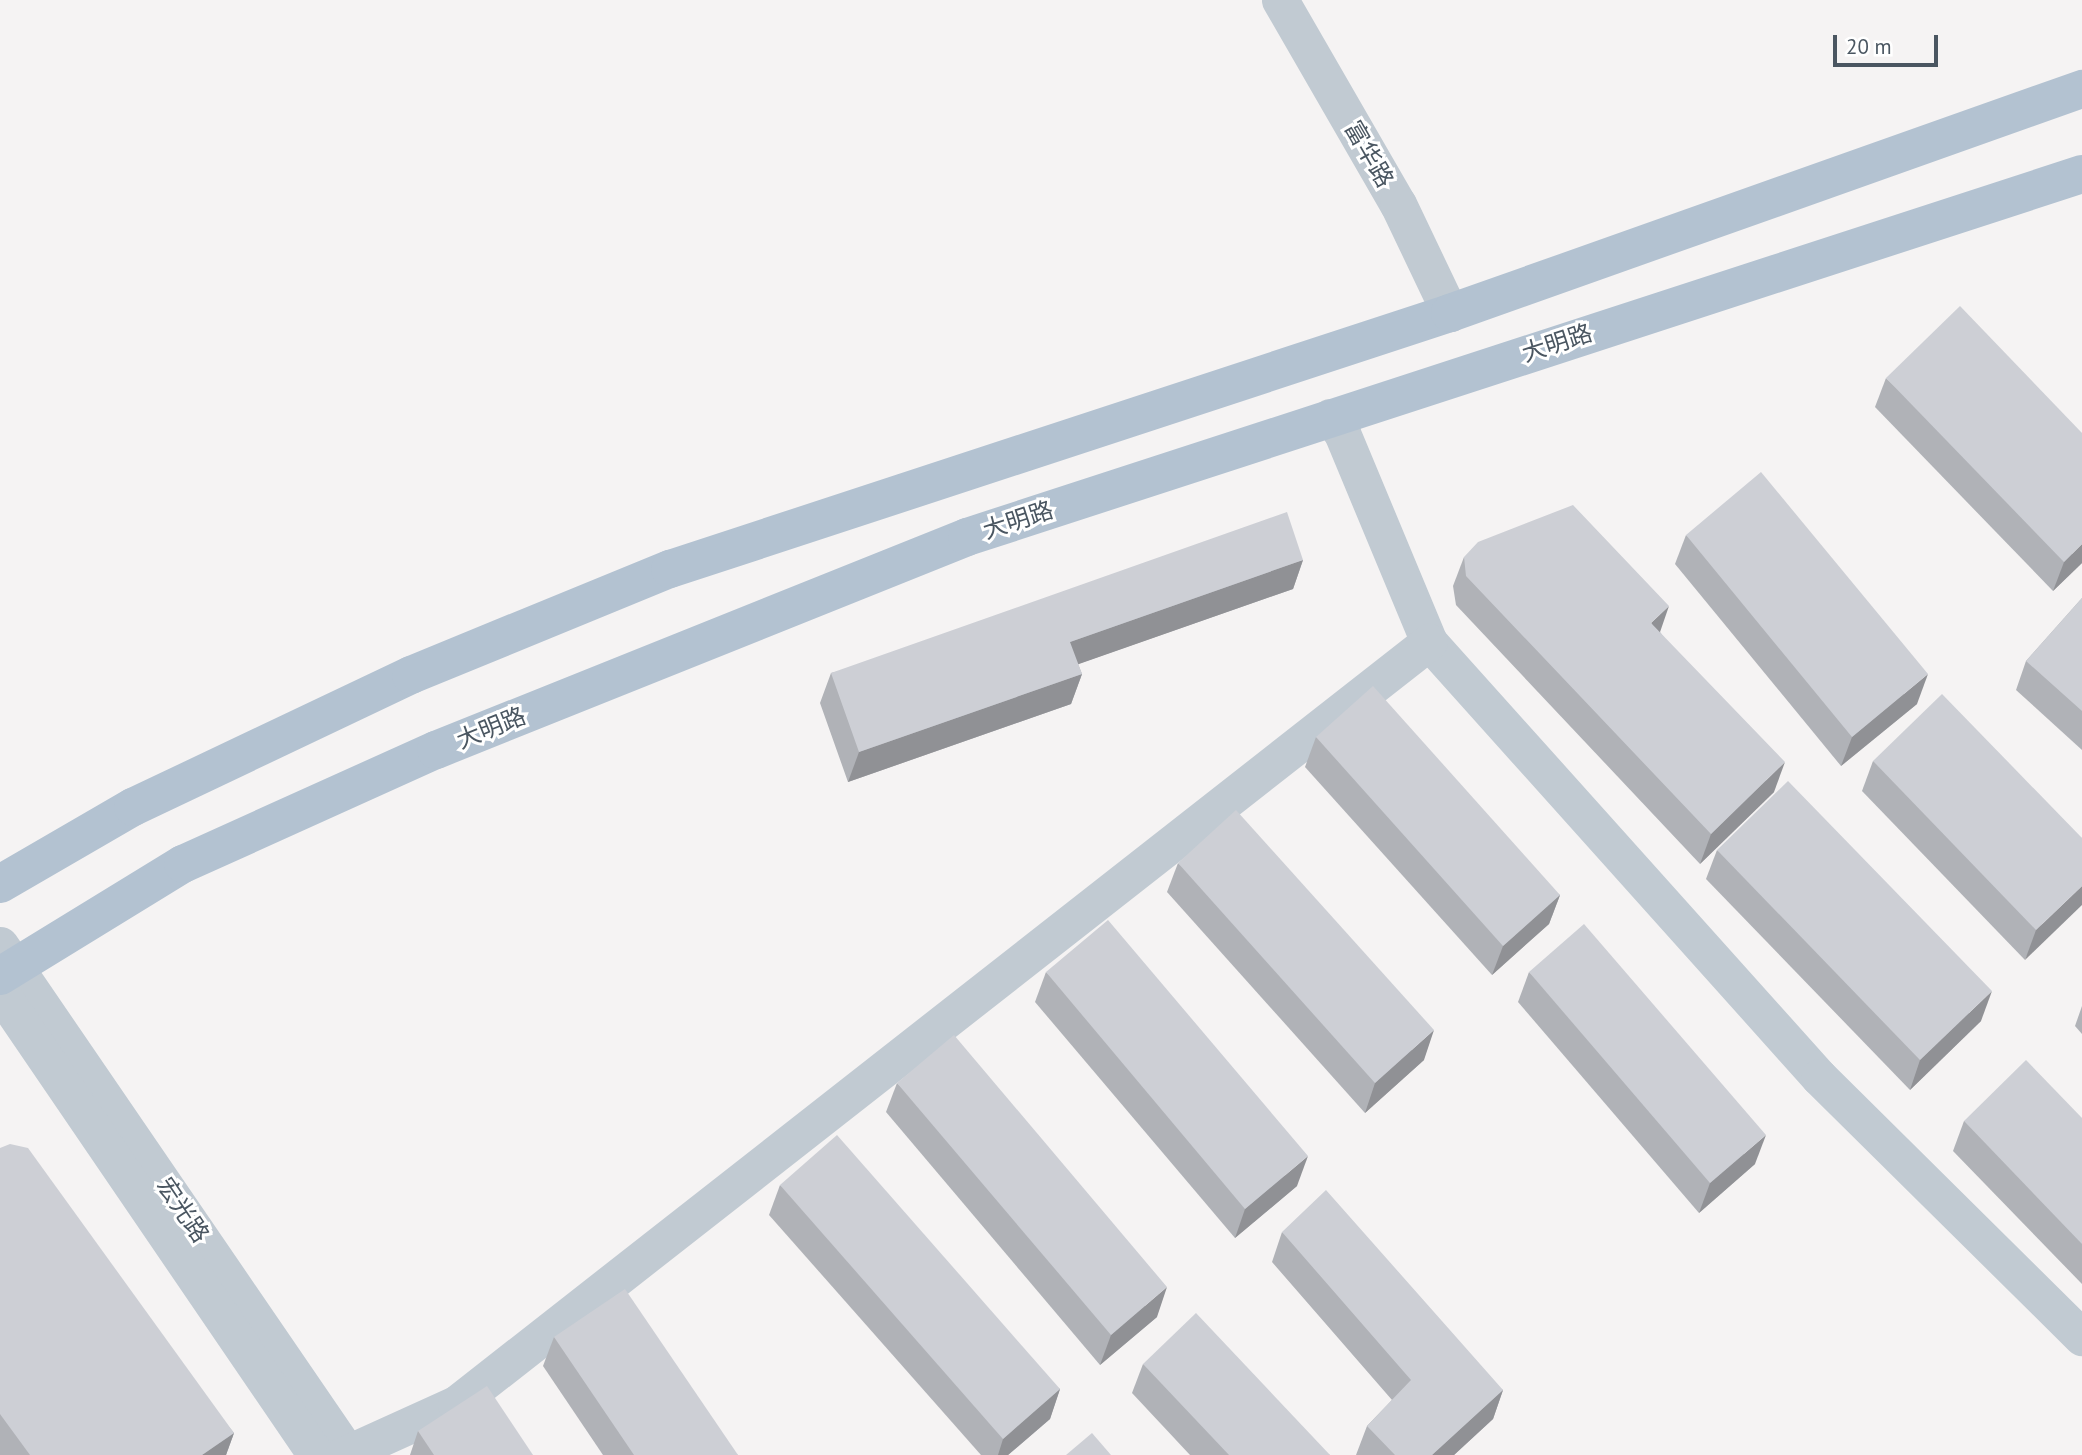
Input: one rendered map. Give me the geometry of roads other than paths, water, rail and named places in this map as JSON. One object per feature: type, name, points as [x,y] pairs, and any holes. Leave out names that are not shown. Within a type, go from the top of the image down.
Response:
[{"type":"main road","points":[[0,884],[134,807],[411,676],[670,569],[1450,313],[2082,89]]},
{"type":"main road","name":"大明路","points":[[4,970],[183,864],[436,750],[967,537],[2082,174]]},
{"type":"street","name":"富华路","points":[[1280,0],[1398,204],[1450,313]]},
{"type":"street","points":[[1330,417],[1429,642],[1819,1077],[2082,1337]]},
{"type":"street","points":[[339,1454],[456,1404],[1429,642]]},
{"type":"street","name":"宏光路","points":[[4,970],[339,1454]]}]
